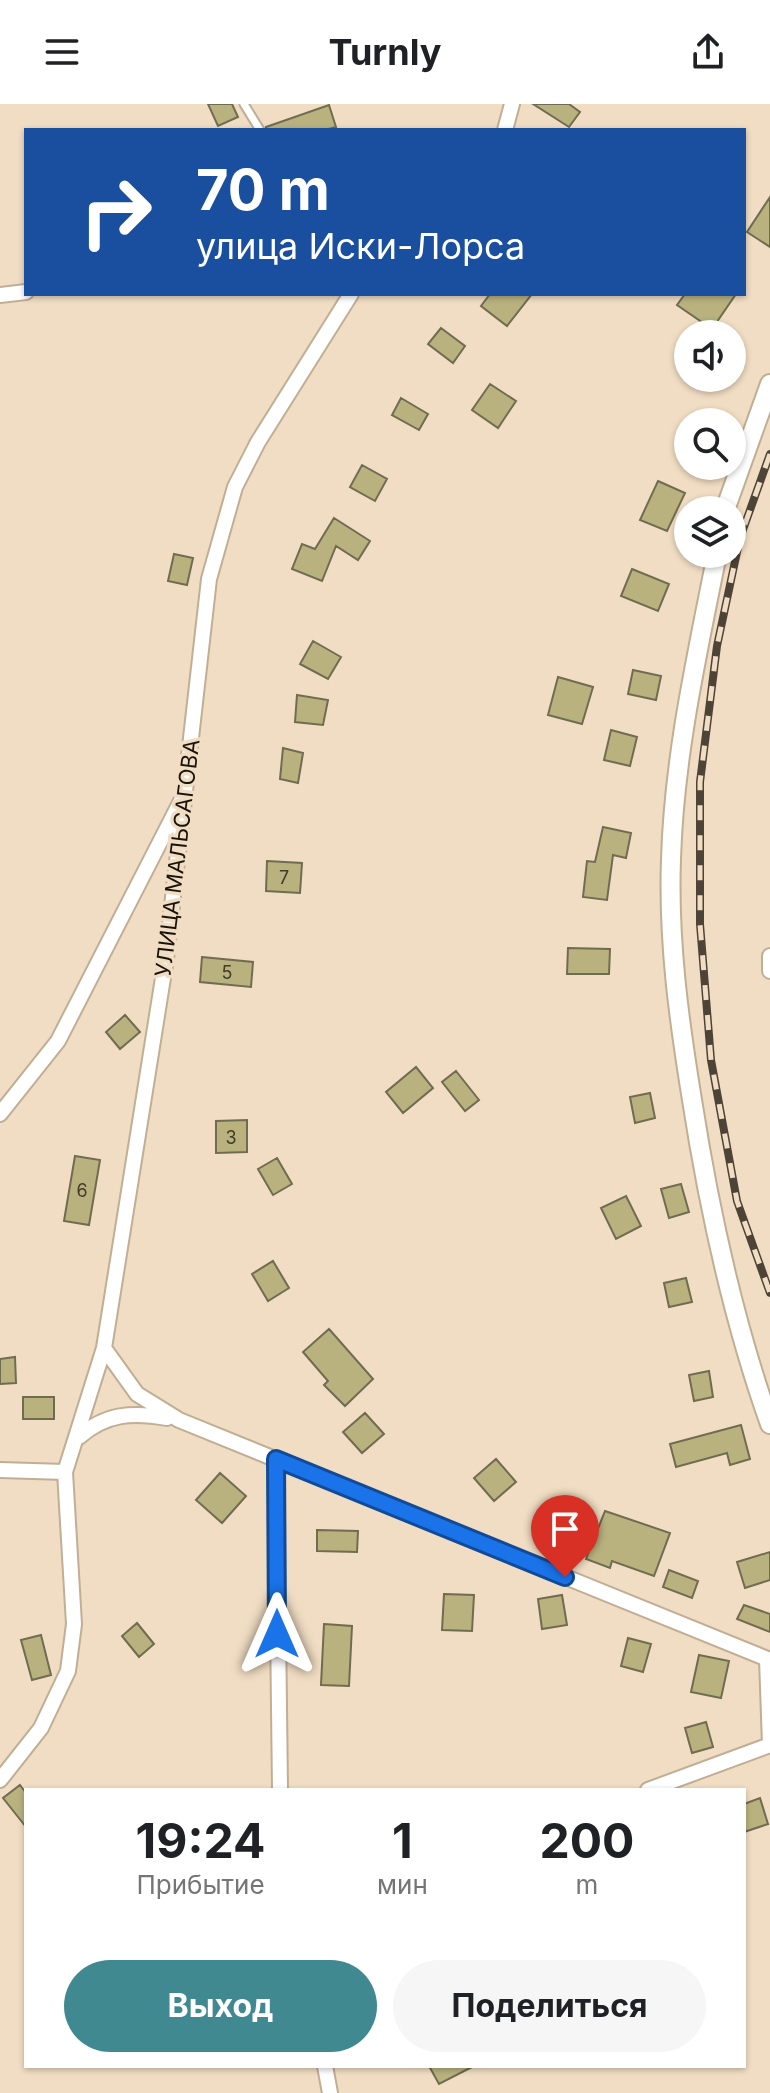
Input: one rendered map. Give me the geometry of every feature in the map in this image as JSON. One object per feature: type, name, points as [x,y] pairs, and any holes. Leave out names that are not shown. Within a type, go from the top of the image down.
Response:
[{"type":"street","points":[[506,128],[512,104]]},
{"type":"street","points":[[0,294],[24,292]]},
{"type":"street","name":"УЛИЦА МАЛЬСАГОВА","points":[[65,1472],[79,1437],[104,1348],[166,959],[187,790],[199,644],[209,579],[235,487],[258,442],[350,296]]},
{"type":"street","points":[[730,496],[770,384]]},
{"type":"street","points":[[714,568],[681,735],[671,860],[675,992],[705,1181],[751,1371],[770,1424]]},
{"type":"street","points":[[0,1114],[58,1041],[187,790]]},
{"type":"street","points":[[770,956],[770,971]]},
{"type":"street","points":[[104,1348],[137,1394],[179,1420],[769,1660],[770,1745],[653,1788]]},
{"type":"street","points":[[79,1437],[99,1421],[125,1414],[179,1420]]},
{"type":"street","points":[[276,1459],[280,1788]]},
{"type":"street","points":[[0,1470],[65,1472],[74,1624],[68,1671],[41,1728],[0,1780]]},
{"type":"street","points":[[325,2068],[330,2093]]},
{"type":"lane","points":[[244,104],[259,128]]},
{"type":"building","points":[[208,104],[232,104],[238,117],[218,126]]},
{"type":"building","points":[[533,104],[569,104],[580,112],[569,127]]},
{"type":"building","points":[[329,105],[336,127],[266,128]]},
{"type":"building","points":[[770,197],[770,247],[747,232]]},
{"type":"building","points":[[488,296],[530,296],[507,326],[481,306]]},
{"type":"building","points":[[684,296],[735,296],[718,320],[699,320],[677,305]]},
{"type":"building","points":[[441,328],[465,346],[453,363],[428,344]]},
{"type":"building","points":[[490,384],[516,401],[498,428],[472,410]]},
{"type":"building","points":[[401,398],[428,414],[419,430],[392,415]]},
{"type":"building","points":[[362,465],[387,479],[375,501],[350,487]]},
{"type":"building","points":[[658,481],[685,493],[684,496],[674,496],[674,516],[667,531],[640,520]]},
{"type":"building","points":[[334,518],[370,541],[358,560],[336,546],[322,581],[292,569],[302,544],[315,549]]},
{"type":"building","points":[[174,554],[193,558],[187,585],[168,581]]},
{"type":"building","points":[[632,569],[669,584],[658,611],[621,596]]},
{"type":"building","points":[[313,641],[341,657],[328,679],[300,664]]},
{"type":"building","points":[[633,670],[661,676],[656,700],[628,694]]},
{"type":"building","points":[[558,677],[593,687],[582,724],[548,715]]},
{"type":"building","points":[[297,695],[328,700],[323,725],[295,722]]},
{"type":"building","points":[[611,730],[637,737],[630,766],[604,760]]},
{"type":"building","points":[[283,748],[303,753],[298,783],[280,779]]},
{"type":"building","points":[[603,827],[631,833],[626,858],[613,855],[607,900],[583,897],[587,861],[595,862]]},
{"type":"building","points":[[267,861],[302,863],[300,893],[266,891]]},
{"type":"building","points":[[568,948],[610,949],[609,974],[567,974]]},
{"type":"building","points":[[202,957],[253,962],[251,987],[200,982]]},
{"type":"building","points":[[125,1015],[140,1032],[120,1049],[106,1032]]},
{"type":"building","points":[[416,1067],[433,1088],[403,1113],[386,1092]]},
{"type":"building","points":[[456,1071],[479,1100],[465,1111],[442,1082]]},
{"type":"building","points":[[650,1093],[655,1118],[635,1123],[630,1097]]},
{"type":"building","points":[[247,1120],[247,1152],[216,1153],[216,1121]]},
{"type":"building","points":[[75,1156],[100,1160],[89,1225],[64,1221]]},
{"type":"building","points":[[277,1158],[292,1184],[273,1195],[258,1169]]},
{"type":"building","points":[[681,1184],[689,1212],[669,1218],[661,1189]]},
{"type":"building","points":[[626,1196],[641,1226],[616,1239],[601,1208]]},
{"type":"building","points":[[273,1261],[289,1288],[268,1301],[252,1274]]},
{"type":"building","points":[[686,1278],[692,1302],[669,1307],[664,1283]]},
{"type":"building","points":[[329,1329],[373,1379],[345,1406],[324,1385],[328,1381],[303,1352]]},
{"type":"building","points":[[15,1357],[16,1383],[0,1384],[0,1359]]},
{"type":"building","points":[[709,1371],[713,1397],[694,1401],[689,1375]]},
{"type":"building","points":[[23,1397],[54,1397],[54,1419],[23,1419]]},
{"type":"building","points":[[365,1413],[384,1434],[362,1453],[343,1432]]},
{"type":"building","points":[[741,1425],[750,1459],[730,1465],[727,1453],[676,1467],[670,1444]]},
{"type":"building","points":[[496,1459],[516,1482],[494,1501],[474,1478]]},
{"type":"building","points":[[220,1473],[246,1496],[222,1523],[196,1500]]},
{"type":"building","points":[[605,1511],[670,1533],[654,1576],[612,1561],[610,1568],[586,1559]]},
{"type":"building","points":[[317,1530],[358,1531],[357,1552],[317,1551]]},
{"type":"building","points":[[770,1552],[770,1580],[745,1588],[737,1562]]},
{"type":"building","points":[[669,1570],[698,1581],[692,1598],[663,1587]]},
{"type":"building","points":[[444,1594],[474,1595],[472,1631],[442,1630]]},
{"type":"building","points":[[562,1595],[567,1625],[542,1629],[538,1599]]},
{"type":"building","points":[[744,1605],[770,1614],[770,1632],[737,1619]]},
{"type":"building","points":[[137,1623],[154,1644],[139,1657],[122,1636]]},
{"type":"building","points":[[324,1624],[352,1626],[349,1686],[321,1685]]},
{"type":"building","points":[[41,1635],[51,1675],[32,1680],[21,1640]]},
{"type":"building","points":[[628,1638],[651,1644],[643,1672],[621,1666]]},
{"type":"building","points":[[699,1655],[729,1661],[721,1698],[691,1692]]},
{"type":"building","points":[[706,1722],[713,1747],[692,1753],[685,1728]]},
{"type":"building","points":[[20,1785],[24,1790],[24,1824],[3,1798]]},
{"type":"building","points":[[760,1798],[768,1824],[746,1831],[746,1803]]},
{"type":"building","points":[[430,2068],[470,2068],[439,2084]]},
{"type":"railway","points":[[770,454],[740,538],[717,646],[700,782],[700,924],[711,1060],[737,1201],[770,1293]]},
{"type":"route","points":[[277,1634],[276,1459],[565,1577]]}]
